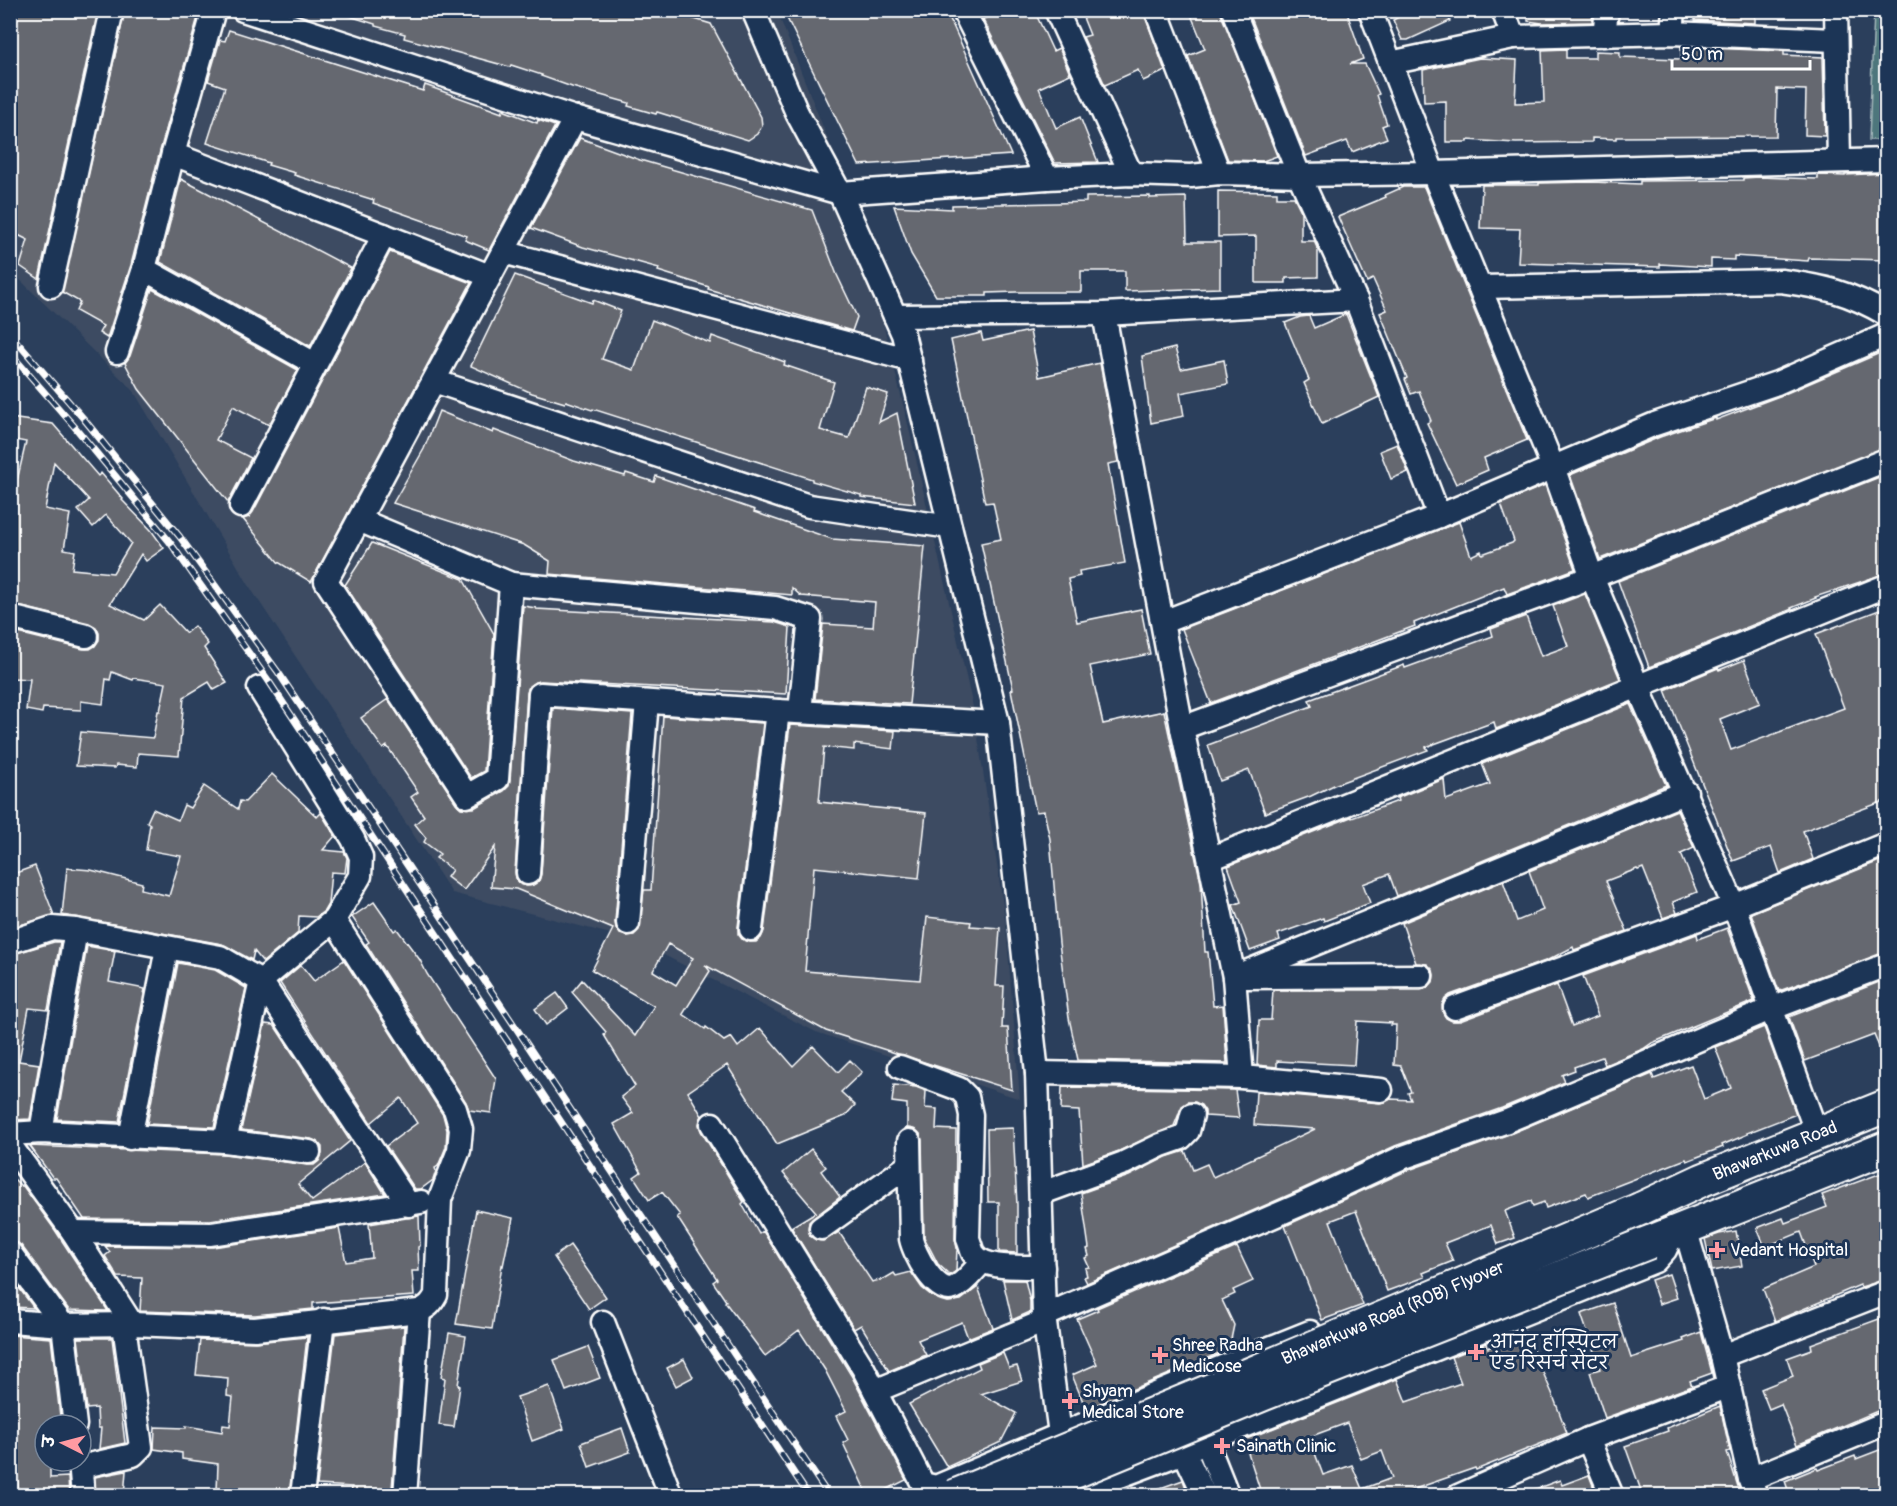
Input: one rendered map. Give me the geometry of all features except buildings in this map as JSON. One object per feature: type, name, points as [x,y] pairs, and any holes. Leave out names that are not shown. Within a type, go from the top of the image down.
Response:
[{"type":"main road","name":"Bhawarkuwa Road","points":[[1652,1203],[1702,1180],[1887,1106]]},
{"type":"main road","points":[[1669,1234],[1887,1148]]},
{"type":"main road","name":"Bhawarkuwa Road (ROB) Flyover","points":[[954,1496],[1257,1371],[1652,1203]]},
{"type":"main road","name":"Bhawarkuwa Road (ROB) Flyover","points":[[1016,1496],[1264,1394],[1669,1234]]},
{"type":"street","points":[[51,286],[112,10]]},
{"type":"street","points":[[117,352],[144,269],[173,154],[214,10]]},
{"type":"street","points":[[243,10],[575,118],[840,193],[1131,174],[1191,176],[1219,173],[1299,175],[1433,173],[1887,160]]},
{"type":"street","points":[[753,10],[797,113],[840,193],[903,334],[998,723],[1037,1073],[1045,1318],[1060,1434],[1075,1493],[1184,1452],[1206,1441],[1655,1261],[1665,1250],[1669,1234]]},
{"type":"street","points":[[963,10],[1047,178]]},
{"type":"street","points":[[1056,10],[1131,174]]},
{"type":"street","points":[[1156,10],[1219,173]]},
{"type":"street","points":[[1233,10],[1299,175],[1356,300],[1439,516]]},
{"type":"street","points":[[1370,10],[1433,173],[1553,467],[1592,577],[1734,906],[1817,1134]]},
{"type":"street","points":[[1503,10],[1513,37]]},
{"type":"street","points":[[1604,35],[1607,10]]},
{"type":"street","points":[[1672,33],[1674,10]]},
{"type":"street","points":[[1836,10],[1839,161]]},
{"type":"street","points":[[1390,63],[1513,37],[1672,33],[1835,40]]},
{"type":"street","points":[[511,584],[498,779],[467,796],[326,581],[575,118]]},
{"type":"street","points":[[173,154],[490,276]]},
{"type":"street","points":[[241,506],[384,235]]},
{"type":"street","points":[[503,252],[910,360]]},
{"type":"street","points":[[144,269],[315,364]]},
{"type":"street","points":[[1480,287],[1781,281],[1833,290],[1860,298],[1887,314]]},
{"type":"street","points":[[895,316],[1104,314],[1356,300]]},
{"type":"street","points":[[1104,314],[1182,729],[1234,977],[1242,1077]]},
{"type":"street","points":[[1163,622],[1439,516],[1654,424],[1777,383],[1887,335]]},
{"type":"street","points":[[434,381],[809,506],[950,527]]},
{"type":"street","points":[[1182,729],[1592,577],[1887,460]]},
{"type":"street","points":[[359,520],[511,584],[776,608],[810,619],[789,711],[752,929]]},
{"type":"street","points":[[1210,859],[1887,586]]},
{"type":"street","points":[[10,617],[86,636]]},
{"type":"street","points":[[225,1141],[261,981],[334,920],[360,876],[361,857],[353,839],[259,688]]},
{"type":"street","points":[[528,873],[540,694],[998,723]]},
{"type":"street","points":[[628,923],[647,702]]},
{"type":"street","points":[[1234,977],[1686,792]]},
{"type":"street","points":[[1455,1008],[1734,906],[1887,843]]},
{"type":"street","points":[[10,1321],[255,1329],[419,1311],[428,1307],[436,1295],[440,1199],[459,1150],[461,1129],[459,1118],[334,920]]},
{"type":"street","points":[[10,942],[52,928],[76,930],[220,957],[261,981],[409,1205]]},
{"type":"street","points":[[41,1132],[76,930]]},
{"type":"street","points":[[130,1138],[167,948]]},
{"type":"street","points":[[875,1391],[1305,1203],[1401,1158],[1507,1121],[1773,1008],[1887,965]]},
{"type":"street","points":[[1234,977],[1421,976]]},
{"type":"street","points":[[900,1067],[959,1089],[967,1097],[971,1115],[968,1239],[972,1252],[982,1262],[991,1265],[1043,1267]]},
{"type":"street","points":[[1037,1073],[1242,1077],[1381,1090]]},
{"type":"street","points":[[1042,1193],[1124,1163],[1180,1138],[1188,1131],[1192,1115]]},
{"type":"street","points":[[712,1124],[822,1299],[875,1391],[925,1490],[1638,1196],[1652,1203]]},
{"type":"street","points":[[10,1134],[41,1132],[225,1141],[309,1152]]},
{"type":"street","points":[[909,1141],[911,1239],[914,1250],[932,1278],[939,1286],[946,1289],[963,1282],[982,1262]]},
{"type":"street","points":[[10,1145],[73,1232],[128,1324],[141,1447],[133,1455],[93,1462]]},
{"type":"street","points":[[821,1227],[909,1165]]},
{"type":"street","points":[[73,1232],[211,1234],[440,1199]]},
{"type":"street","points":[[1669,1234],[1722,1356],[1753,1487],[1887,1423]]},
{"type":"street","points":[[10,1253],[63,1324],[74,1413]]},
{"type":"street","points":[[1722,1356],[1887,1292]]},
{"type":"street","points":[[405,1496],[419,1311]]},
{"type":"street","points":[[302,1496],[323,1320]]},
{"type":"street","points":[[603,1322],[671,1496]]},
{"type":"street","points":[[1458,1496],[1588,1439],[1730,1386]]},
{"type":"street","points":[[1588,1439],[1612,1496]]},
{"type":"street","points":[[1206,1441],[1227,1496]]},
{"type":"street","points":[[1184,1452],[1205,1496]]},
{"type":"street","points":[[81,1473],[83,1496]]},
{"type":"shaded area","points":[[13,10],[777,11],[854,205],[907,420],[974,711],[1006,925],[1020,1099],[816,1032],[634,940],[452,893],[253,592],[133,390],[11,271],[10,17]]},
{"type":"green space","points":[[1874,11],[1886,11],[1886,140],[1869,140]]},
{"type":"railway","points":[[10,334],[83,418],[180,537],[278,672],[829,1496]]},
{"type":"railway","points":[[10,353],[169,541],[268,680],[809,1496]]},
{"type":"place","name":"Vedant Hospital","points":[[1717,1250]]},
{"type":"place","name":"आनंद हॉस्पिटल एंड रिसर्च सेंटर","points":[[1476,1352]]},
{"type":"place","name":"Shree Radha Medicose","points":[[1160,1355]]},
{"type":"place","name":"Shyam Medical Store","points":[[1070,1401]]},
{"type":"place","name":"Sainath Clinic","points":[[1222,1446]]}]
